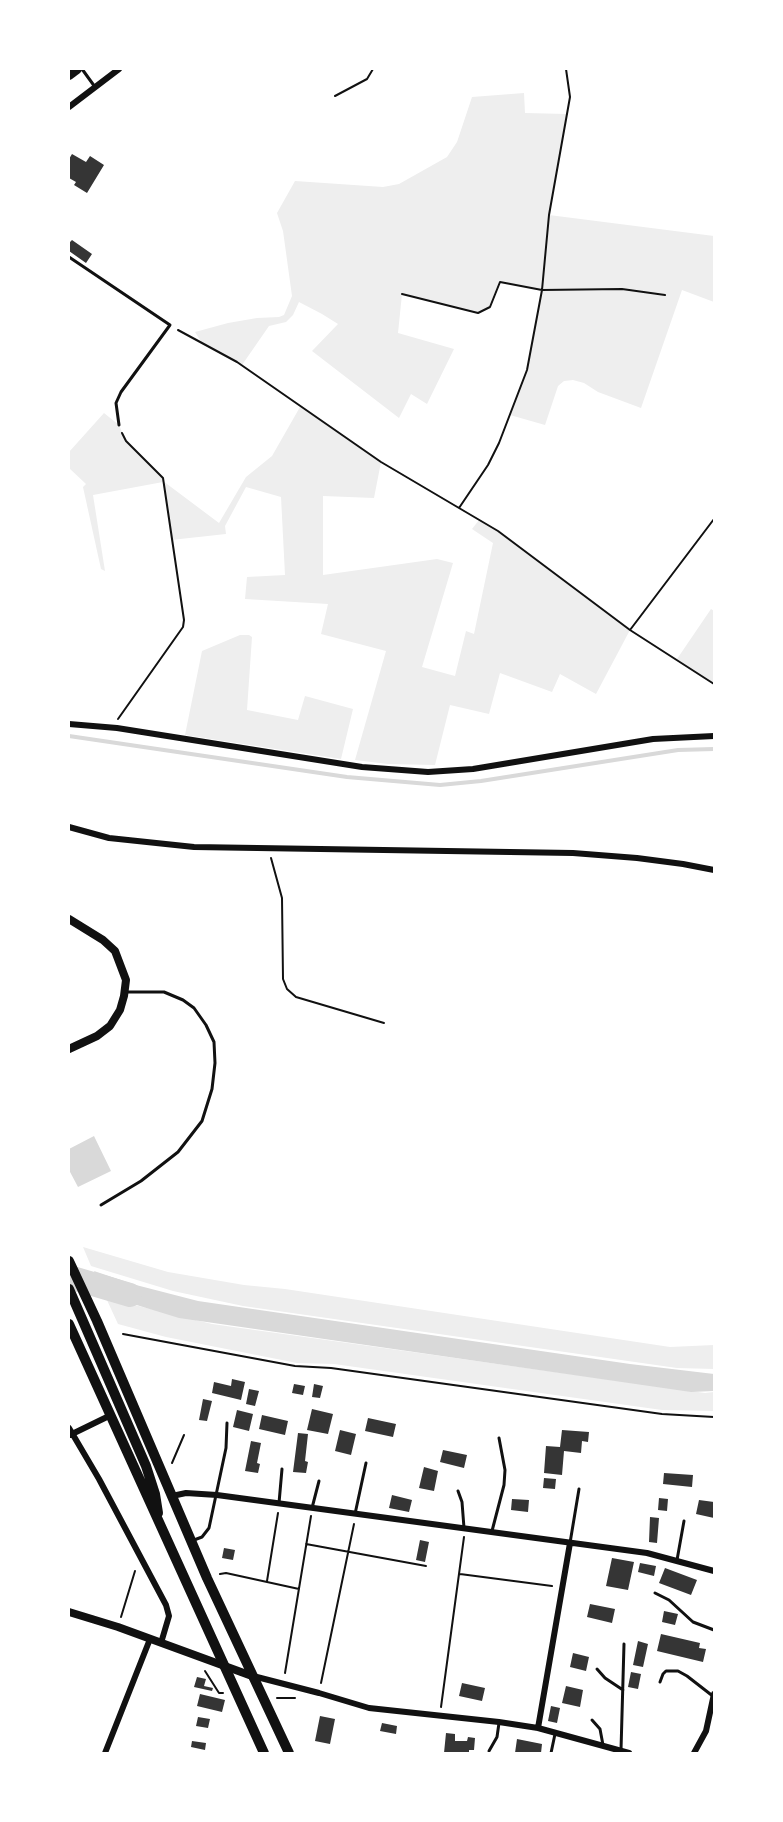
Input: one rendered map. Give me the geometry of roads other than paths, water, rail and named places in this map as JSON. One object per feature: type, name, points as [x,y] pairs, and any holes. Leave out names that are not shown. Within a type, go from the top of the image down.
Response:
[{"type":"highway","points":[[69,75],[77,69]]},
{"type":"highway","points":[[69,1261],[207,1578],[289,1753]]},
{"type":"highway","points":[[69,1289],[146,1466],[155,1494],[159,1525]]},
{"type":"highway","points":[[69,1324],[264,1753]]},
{"type":"street","points":[[69,107],[119,69]]},
{"type":"street","points":[[69,724],[117,728],[353,766],[428,772],[473,769],[653,739],[714,736]]},
{"type":"street","points":[[69,827],[109,838],[194,847],[573,853],[660,861],[714,870]]},
{"type":"street","points":[[69,919],[103,940],[115,951],[126,980],[120,1010],[110,1026],[97,1036],[69,1049]]},
{"type":"street","points":[[109,1416],[70,1433],[166,1605],[169,1616],[161,1643]]},
{"type":"street","points":[[172,1496],[186,1492],[647,1553],[714,1571]]},
{"type":"street","points":[[538,1728],[570,1543]]},
{"type":"street","points":[[69,1612],[118,1627],[252,1676],[369,1708],[538,1728],[556,1732],[603,1750],[621,1750],[629,1753]]},
{"type":"street","points":[[105,1753],[150,1639]]},
{"type":"street","points":[[694,1753],[706,1731],[714,1696]]},
{"type":"lane","points":[[82,69],[95,87]]},
{"type":"lane","points":[[69,256],[170,325],[121,392],[116,403],[119,425]]},
{"type":"lane","points":[[101,1205],[141,1181],[178,1152],[202,1121],[212,1089],[215,1063],[214,1042],[194,1008],[183,1000],[164,992],[125,992]]},
{"type":"lane","points":[[191,1541],[202,1537],[209,1528],[225,1448],[226,1423]]},
{"type":"lane","points":[[491,1533],[504,1478],[504,1462],[499,1438]]},
{"type":"lane","points":[[355,1515],[366,1463]]},
{"type":"lane","points":[[279,1505],[282,1468]]},
{"type":"lane","points":[[312,1509],[319,1481]]},
{"type":"lane","points":[[570,1543],[579,1489]]},
{"type":"lane","points":[[458,1491],[462,1502],[465,1529]]},
{"type":"lane","points":[[676,1561],[684,1521]]},
{"type":"lane","points":[[655,1593],[669,1600],[693,1622],[714,1630]]},
{"type":"lane","points":[[621,1750],[624,1644]]},
{"type":"lane","points":[[597,1669],[605,1678],[623,1690]]},
{"type":"lane","points":[[660,1682],[666,1671],[678,1671],[714,1696]]},
{"type":"lane","points":[[592,1720],[600,1729],[603,1750]]},
{"type":"lane","points":[[489,1751],[497,1737],[499,1722]]},
{"type":"lane","points":[[551,1753],[556,1732]]},
{"type":"waterway","points":[[69,736],[347,777],[440,785],[481,781],[678,750],[714,749]]},
{"type":"waterway","points":[[69,1277],[130,1295]]}]
